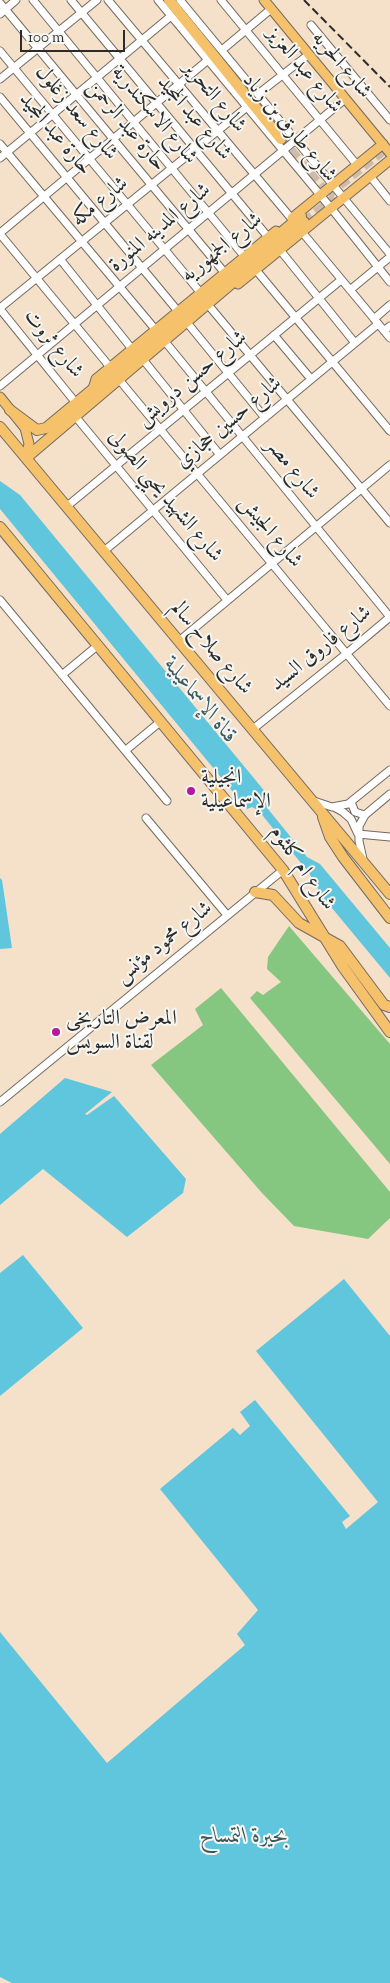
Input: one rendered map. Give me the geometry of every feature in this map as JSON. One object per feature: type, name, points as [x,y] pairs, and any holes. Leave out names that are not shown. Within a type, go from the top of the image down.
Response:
[{"type":"highway","points":[[169,0],[282,139]]},
{"type":"highway","name":"شارع الجمهوريه","points":[[26,458],[74,416],[96,392],[301,219]]},
{"type":"highway","name":"شارع الجمهوريه","points":[[10,410],[37,430],[41,430],[76,403],[96,392]]},
{"type":"highway","name":"شارع صلاح سالم","points":[[0,427],[390,894]]},
{"type":"highway","name":"شارع ام كلثوم","points":[[0,527],[283,870],[325,938],[390,1032]]},
{"type":"highway","points":[[321,811],[336,846],[390,918]]},
{"type":"highway","points":[[255,892],[273,895],[299,923],[340,946],[384,1005],[390,1007]]},
{"type":"main road","name":"شارع الحريه","points":[[264,0],[345,99],[386,141],[390,153]]},
{"type":"main road","name":"شارع الجمهوريه","points":[[386,141],[320,195],[301,219],[280,250],[109,392],[96,392],[96,379],[177,310],[268,237],[301,219],[316,219],[390,160]]},
{"type":"main road","points":[[301,219],[314,207],[317,210],[316,219]]},
{"type":"main road","points":[[0,397],[25,428],[29,444],[26,458]]},
{"type":"street","points":[[2,9],[16,0]]},
{"type":"street","name":"شارع الاسكندرية","points":[[33,0],[173,167],[244,256]]},
{"type":"street","name":"شارع عبد المجيد","points":[[71,0],[268,237]]},
{"type":"street","points":[[0,79],[97,0]]},
{"type":"street","name":"شارع التحرير","points":[[108,0],[255,175],[301,219],[341,280],[376,321],[387,328],[390,338]]},
{"type":"street","name":"شارع طارق بن زياد","points":[[158,0],[390,282]]},
{"type":"street","points":[[183,3],[192,0]]},
{"type":"street","name":"شارع عبد العزيز","points":[[221,0],[358,165]]},
{"type":"street","name":"شارع طارق بن زياد","points":[[183,3],[390,255]]},
{"type":"street","name":"حارة عبد الرحمن","points":[[2,9],[224,272]]},
{"type":"street","points":[[222,50],[271,9]]},
{"type":"street","points":[[0,158],[171,16]]},
{"type":"street","points":[[311,25],[390,120]]},
{"type":"street","name":"شارع سعد زغلول","points":[[0,51],[200,292]]},
{"type":"street","points":[[258,94],[308,55]]},
{"type":"street","points":[[110,367],[0,234],[208,60]]},
{"type":"street","name":"حارة عبد المجيد","points":[[0,97],[177,310]]},
{"type":"street","name":"شارع المدينه المنورة","points":[[0,386],[345,99]]},
{"type":"street","name":"شارع مكه","points":[[0,309],[247,107]]},
{"type":"street","points":[[0,144],[155,329]]},
{"type":"street","points":[[370,176],[390,201]]},
{"type":"street","points":[[280,250],[355,343]]},
{"type":"street","points":[[350,290],[390,255]]},
{"type":"street","points":[[60,259],[132,348]]},
{"type":"street","points":[[256,270],[390,431]]},
{"type":"street","name":"شارع حسن درويش","points":[[66,507],[341,280]]},
{"type":"street","name":"شارع حسين حجازي","points":[[104,552],[355,343],[390,305]]},
{"type":"street","points":[[210,308],[390,523]]},
{"type":"street","name":"شارع ثروت","points":[[0,309],[76,403]]},
{"type":"street","points":[[189,326],[265,418]]},
{"type":"street","points":[[274,335],[311,380]]},
{"type":"street","name":"شارع مصر","points":[[167,344],[390,617]]},
{"type":"street","points":[[145,362],[220,455]]},
{"type":"street","name":"شارع الجيش","points":[[121,382],[390,706]]},
{"type":"street","name":"شارع الشهيد يحيي الصولى","points":[[74,416],[227,600]]},
{"type":"street","points":[[179,641],[390,465]]},
{"type":"street","points":[[0,600],[126,750],[167,802]]},
{"type":"street","name":"شارع فاروق السيد","points":[[253,729],[390,617]]},
{"type":"street","points":[[62,675],[97,646]]},
{"type":"street","points":[[126,750],[160,722]]},
{"type":"street","points":[[312,800],[323,806],[340,807],[351,802],[390,770]]},
{"type":"street","points":[[358,834],[359,826],[365,815],[390,794]]},
{"type":"street","points":[[351,802],[355,812],[365,815]]},
{"type":"street","points":[[333,807],[351,819],[358,834],[365,864]]},
{"type":"street","points":[[146,818],[227,915]]},
{"type":"street","points":[[358,834],[390,837]]},
{"type":"street","name":"شارع محمود مؤنس","points":[[0,1102],[283,870]]},
{"type":"green space","points":[[289,926],[390,1044],[390,1164],[250,998],[257,991],[263,995],[281,982],[267,969],[268,957]]},
{"type":"green space","points":[[221,988],[390,1192],[390,1218],[368,1239],[294,1226],[262,1193],[151,1065],[203,1025],[195,1009]]},
{"type":"water","points":[[0,481],[20,495],[267,794],[264,798],[268,809],[307,857],[320,864],[390,948],[390,978],[322,896],[309,873],[259,811],[252,807],[247,809],[0,509]]},
{"type":"water","points":[[0,878],[2,880],[12,948],[0,949]]},
{"type":"water","points":[[65,1078],[112,1092],[85,1114],[87,1115],[114,1096],[186,1179],[183,1193],[127,1237],[43,1169],[0,1205],[0,1134]]},
{"type":"water","points":[[23,1255],[83,1328],[0,1396],[0,1273]]},
{"type":"water","name":"بحيرة التمساح","points":[[344,1279],[390,1336],[390,1983],[12,1983],[0,1977],[0,1632],[107,1763],[245,1645],[237,1634],[258,1610],[160,1489],[233,1428],[240,1435],[250,1426],[240,1412],[255,1400],[350,1516],[342,1522],[346,1529],[378,1502],[256,1351]]},
{"type":"tunnel","points":[[281,139],[320,186],[329,193]]},
{"type":"tunnel","points":[[328,194],[390,145]]},
{"type":"tunnel","points":[[304,222],[335,198]]},
{"type":"railway","points":[[304,0],[390,87]]},
{"type":"place","name":"انجيلية الإسماعيلية","points":[[191,791]]},
{"type":"place","name":"المعرض التاريخى لقناة السويس","points":[[56,1032]]},
{"type":"water label","name":"قناة الإسماعيلية","points":[[199,702]]}]
